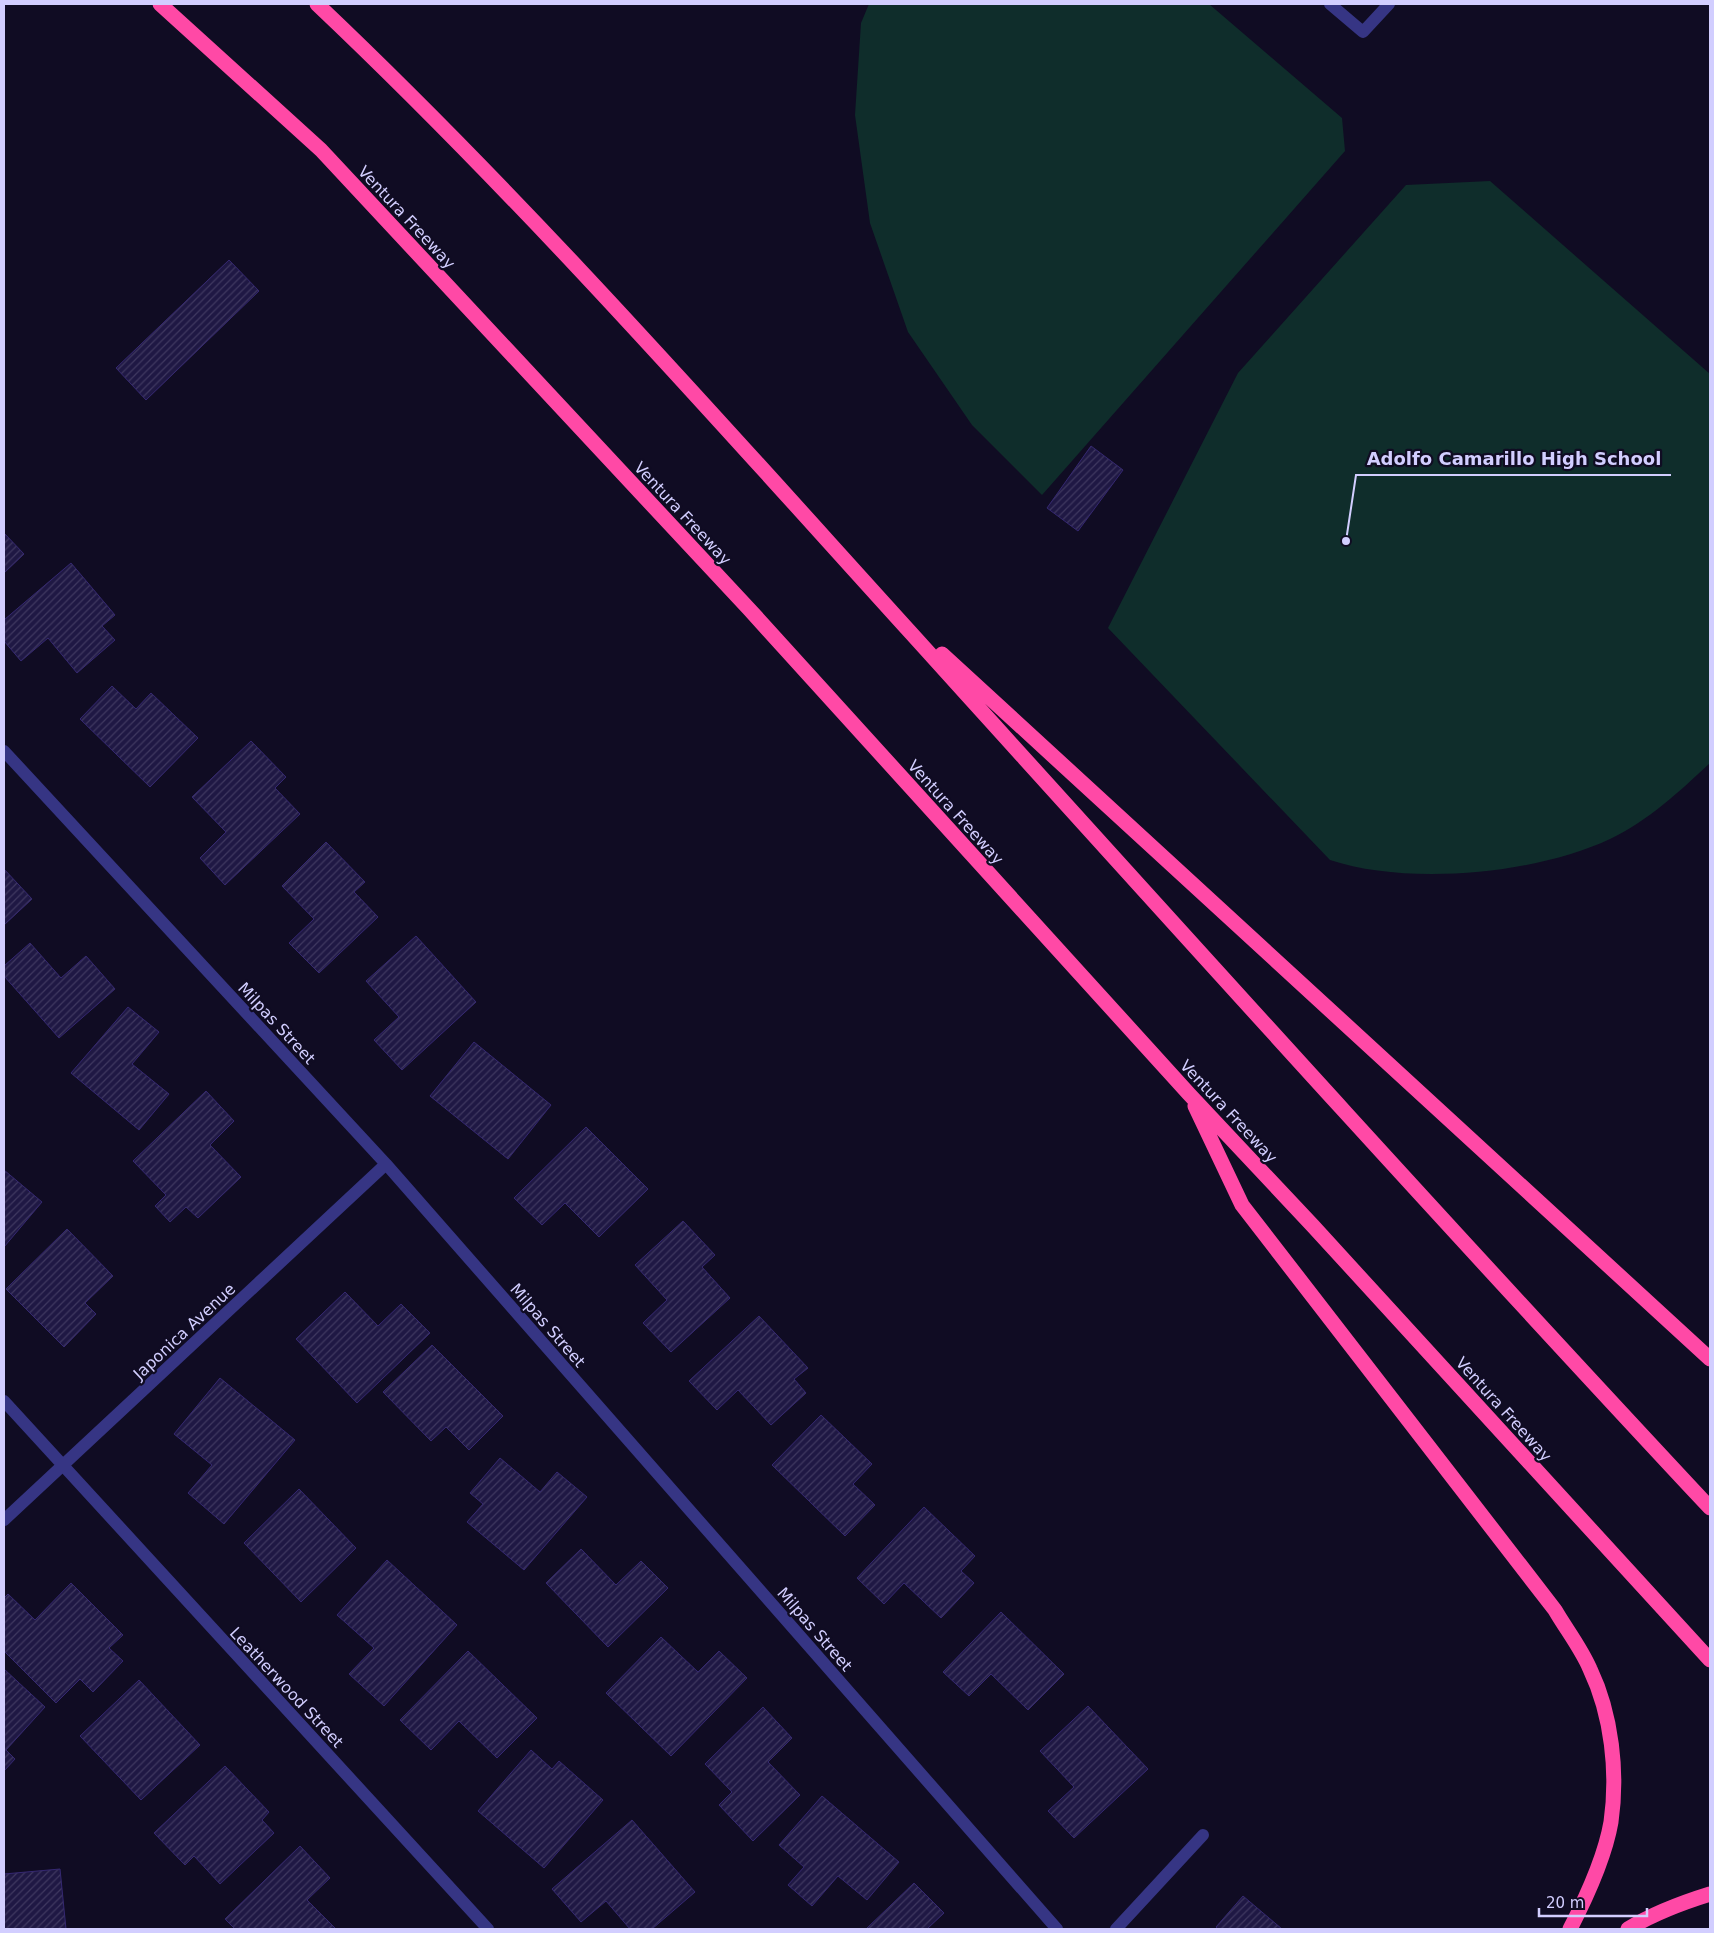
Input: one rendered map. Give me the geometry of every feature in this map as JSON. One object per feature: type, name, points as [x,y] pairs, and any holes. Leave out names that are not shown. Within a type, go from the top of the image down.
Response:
[{"type":"highway","name":"Ventura Freeway","points":[[160,4],[321,150],[749,610],[1189,1094],[1313,1226],[1710,1660]]},
{"type":"highway","points":[[316,4],[397,80],[573,261],[1379,1149],[1710,1508]]},
{"type":"highway","points":[[874,592],[1710,1359]]},
{"type":"highway","points":[[1189,1094],[1242,1205],[1555,1610],[1590,1669],[1608,1720],[1614,1774],[1610,1823],[1589,1892],[1570,1929]]},
{"type":"highway","points":[[1628,1929],[1644,1919],[1680,1903],[1710,1894]]},
{"type":"street","points":[[1330,4],[1363,32],[1389,4]]},
{"type":"street","name":"Milpas Street","points":[[4,751],[386,1164],[1057,1929]]},
{"type":"street","name":"Japonica Avenue","points":[[4,1520],[386,1164]]},
{"type":"street","name":"Leatherwood Street","points":[[4,1401],[488,1929]]},
{"type":"street","points":[[1116,1929],[1203,1835]]},
{"type":"green space","points":[[869,4],[1209,4],[1342,118],[1345,151],[1042,495],[972,425],[908,332],[870,223],[855,115],[861,23]]},
{"type":"green space","points":[[1490,181],[1710,374],[1710,763],[1675,795],[1624,832],[1580,851],[1546,861],[1472,872],[1396,873],[1361,868],[1330,860],[1108,628],[1238,373],[1406,185]]},
{"type":"building","points":[[229,260],[259,291],[146,400],[116,368]]},
{"type":"building","points":[[1091,446],[1123,470],[1078,531],[1047,508]]},
{"type":"building","points":[[4,533],[24,554],[4,573]]},
{"type":"building","points":[[71,563],[115,615],[102,626],[115,640],[77,673],[48,638],[21,661],[4,641],[4,620]]},
{"type":"building","points":[[112,686],[136,709],[151,693],[198,738],[150,787],[80,719]]},
{"type":"building","points":[[251,741],[286,777],[275,788],[300,814],[225,885],[200,858],[226,832],[192,797]]},
{"type":"building","points":[[326,842],[365,882],[354,892],[378,917],[319,973],[289,943],[314,919],[282,886]]},
{"type":"building","points":[[4,869],[32,899],[4,925]]},
{"type":"building","points":[[416,936],[476,1002],[402,1070],[374,1040],[399,1017],[366,981]]},
{"type":"building","points":[[30,943],[61,978],[86,956],[115,989],[59,1038],[4,976],[4,966]]},
{"type":"building","points":[[128,1007],[159,1032],[132,1064],[169,1094],[139,1130],[71,1073]]},
{"type":"building","points":[[474,1042],[551,1105],[508,1159],[430,1096]]},
{"type":"building","points":[[206,1091],[234,1121],[210,1145],[241,1177],[198,1218],[186,1207],[170,1222],[155,1206],[166,1195],[133,1161]]},
{"type":"building","points":[[586,1127],[648,1189],[599,1237],[565,1203],[542,1225],[514,1198]]},
{"type":"building","points":[[4,1170],[42,1202],[4,1247]]},
{"type":"building","points":[[683,1221],[715,1255],[702,1267],[730,1298],[671,1352],[643,1323],[667,1300],[635,1265]]},
{"type":"building","points":[[67,1229],[113,1276],[85,1303],[96,1314],[64,1347],[6,1289]]},
{"type":"building","points":[[345,1292],[378,1326],[401,1304],[430,1333],[357,1403],[296,1339]]},
{"type":"building","points":[[759,1316],[808,1368],[794,1379],[806,1393],[771,1425],[738,1390],[717,1410],[689,1381]]},
{"type":"building","points":[[432,1345],[503,1416],[469,1450],[446,1427],[431,1441],[383,1392]]},
{"type":"building","points":[[220,1378],[295,1440],[224,1524],[188,1493],[212,1465],[174,1434]]},
{"type":"building","points":[[821,1415],[872,1464],[853,1484],[875,1505],[845,1536],[772,1465]]},
{"type":"building","points":[[500,1458],[540,1492],[557,1472],[587,1497],[524,1570],[467,1522],[483,1504],[470,1493]]},
{"type":"building","points":[[299,1489],[356,1548],[301,1602],[244,1543]]},
{"type":"building","points":[[924,1507],[975,1556],[961,1571],[974,1583],[941,1618],[904,1583],[884,1604],[857,1578]]},
{"type":"building","points":[[581,1549],[616,1585],[641,1561],[668,1588],[608,1647],[546,1583]]},
{"type":"building","points":[[387,1560],[457,1625],[384,1706],[349,1674],[374,1648],[337,1615]]},
{"type":"building","points":[[71,1583],[123,1635],[109,1648],[123,1661],[93,1692],[80,1679],[56,1703],[4,1651],[4,1598],[8,1594],[35,1620]]},
{"type":"building","points":[[1001,1612],[1064,1674],[1028,1710],[991,1674],[969,1696],[943,1672]]},
{"type":"building","points":[[661,1637],[698,1672],[719,1651],[747,1678],[671,1756],[606,1693]]},
{"type":"building","points":[[468,1651],[537,1718],[497,1758],[459,1721],[431,1750],[400,1720]]},
{"type":"building","points":[[4,1669],[45,1707],[6,1750],[15,1759],[4,1771]]},
{"type":"building","points":[[139,1680],[200,1745],[141,1800],[80,1736]]},
{"type":"building","points":[[1088,1706],[1148,1769],[1074,1838],[1048,1811],[1074,1787],[1040,1751]]},
{"type":"building","points":[[763,1707],[792,1738],[768,1762],[800,1795],[753,1841],[719,1805],[732,1792],[705,1764]]},
{"type":"building","points":[[531,1750],[552,1769],[559,1761],[603,1800],[544,1868],[478,1811]]},
{"type":"building","points":[[225,1766],[269,1812],[262,1820],[274,1833],[220,1884],[194,1856],[185,1865],[154,1833]]},
{"type":"building","points":[[822,1796],[899,1862],[867,1900],[838,1876],[812,1906],[788,1885],[804,1867],[779,1845]]},
{"type":"building","points":[[632,1820],[695,1892],[652,1929],[630,1929],[606,1901],[581,1922],[552,1889]]},
{"type":"building","points":[[300,1846],[330,1878],[307,1900],[336,1929],[235,1929],[225,1919]]},
{"type":"building","points":[[60,1869],[66,1929],[4,1929],[4,1874]]},
{"type":"building","points":[[914,1883],[944,1913],[927,1929],[866,1929]]},
{"type":"building","points":[[1243,1896],[1282,1929],[1218,1929],[1216,1927]]},
{"type":"place","name":"Adolfo Camarillo High School","points":[[1346,541]]}]
